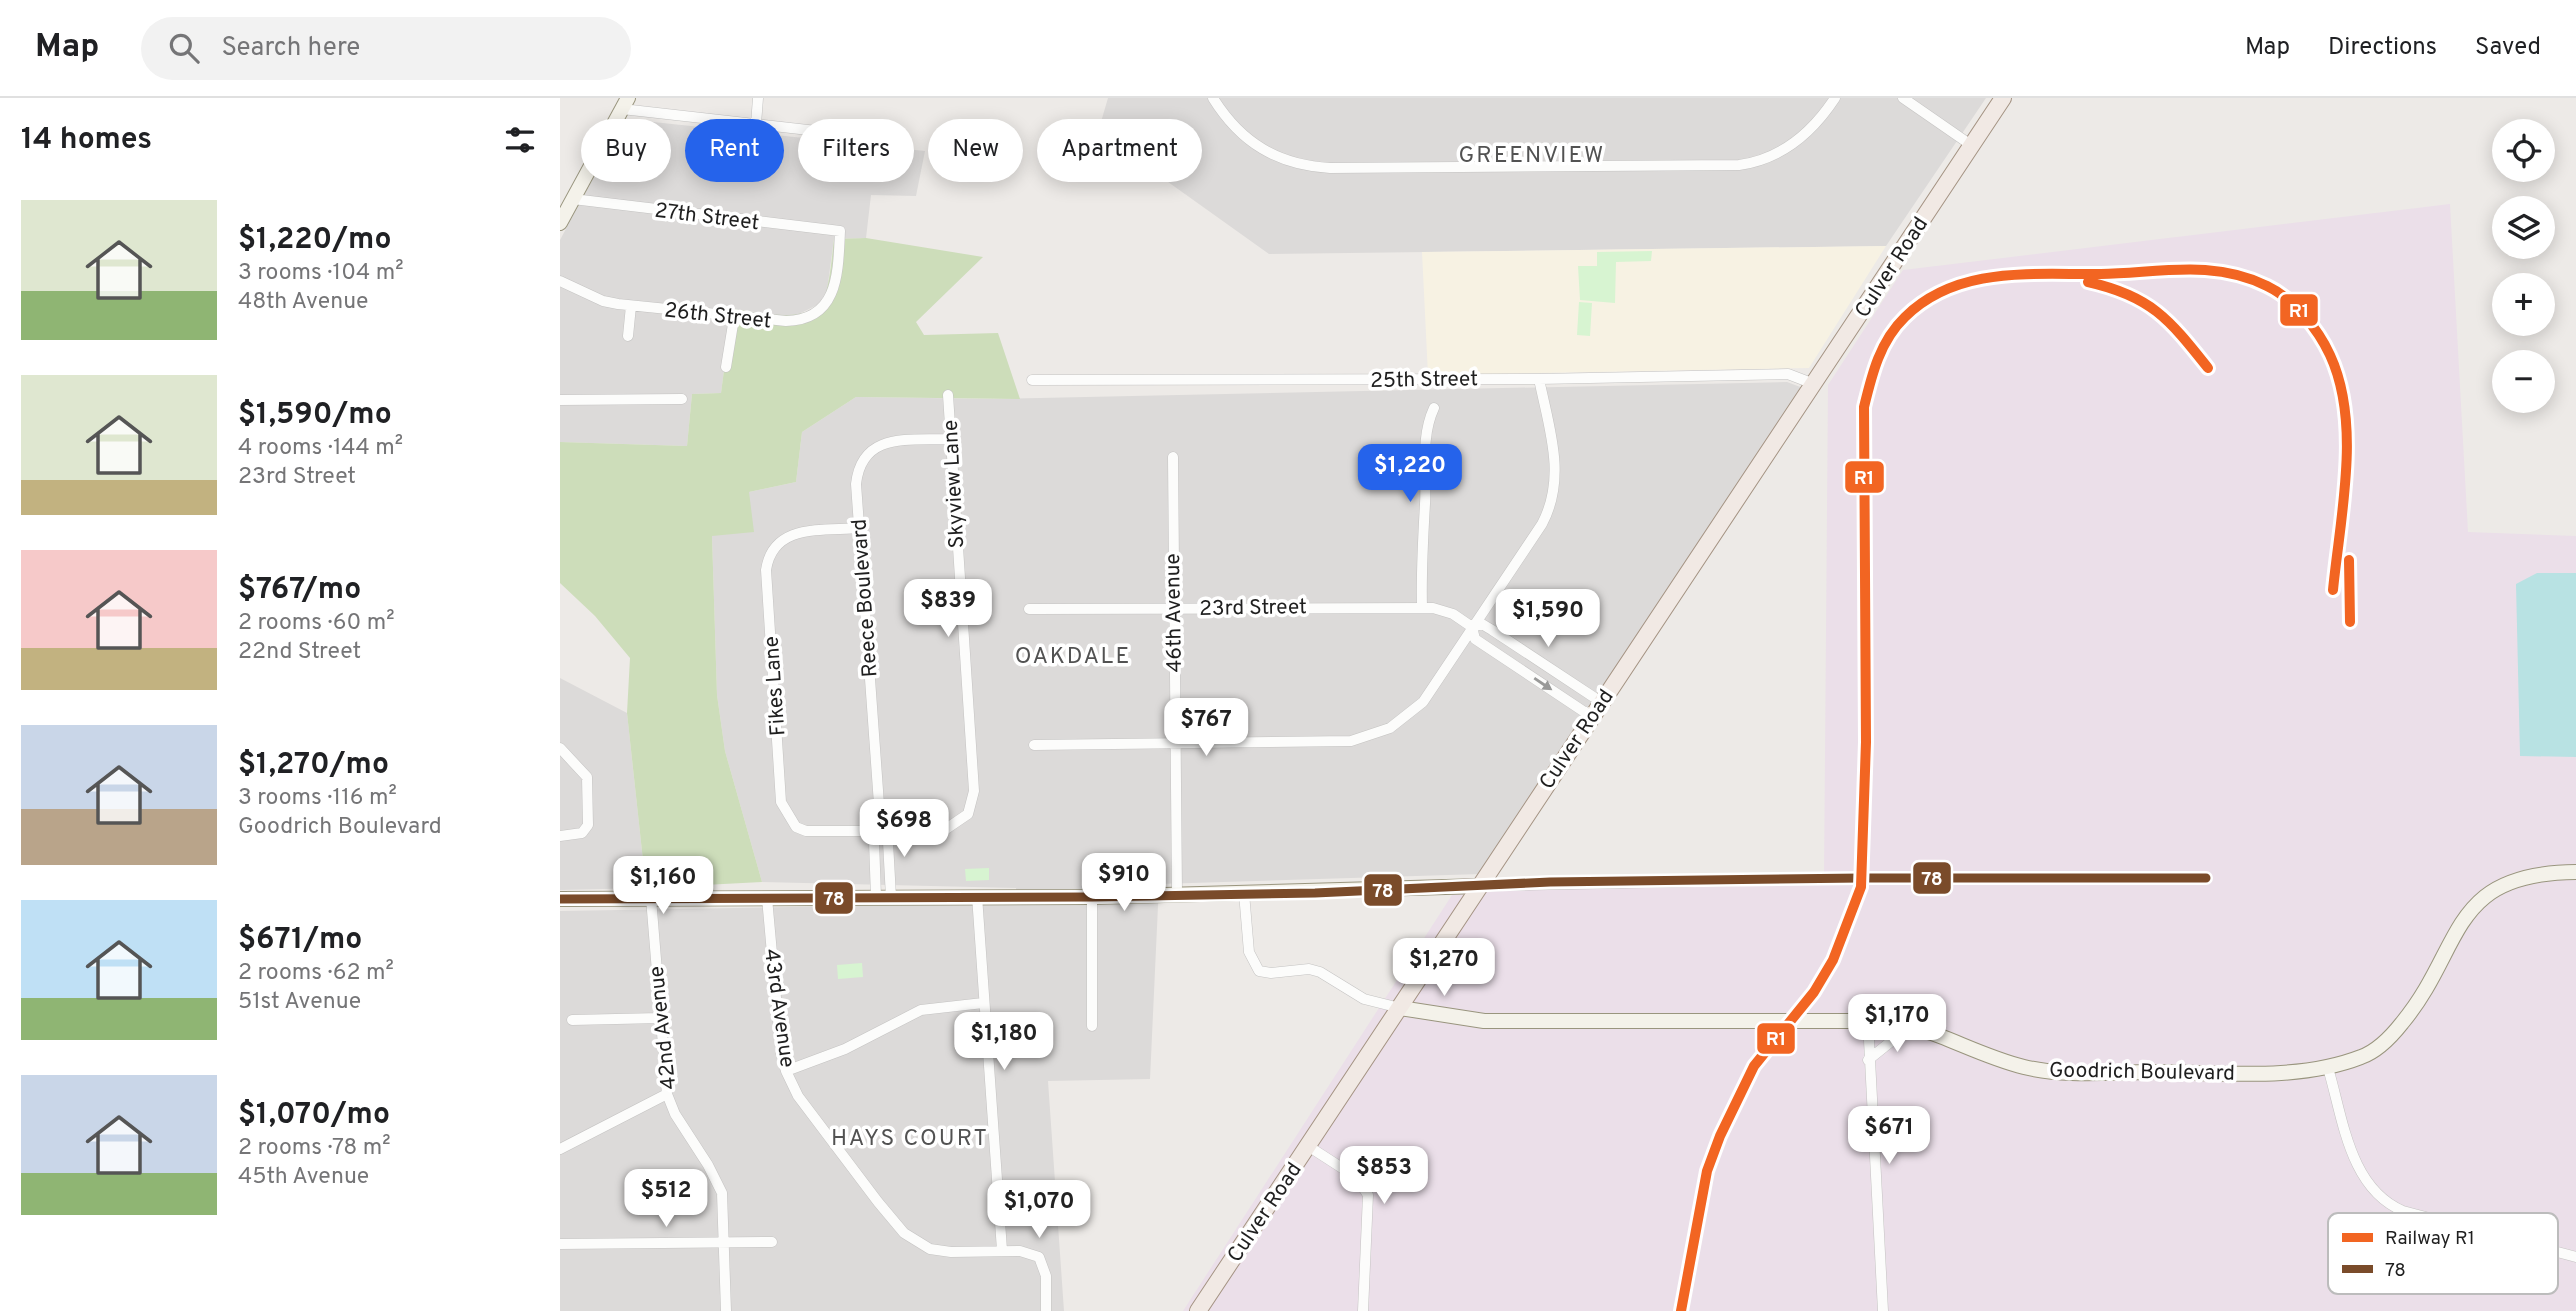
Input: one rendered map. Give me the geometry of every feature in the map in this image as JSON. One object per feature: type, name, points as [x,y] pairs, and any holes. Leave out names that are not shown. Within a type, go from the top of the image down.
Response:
[{"type":"main road","name":"Culver Road","points":[[1198,1311],[1481,886],[1499,870],[1597,710],[2003,98]]},
{"type":"street","points":[[756,119],[758,98]]},
{"type":"street","points":[[1213,98],[1245,139],[1262,150],[1290,163],[1330,168],[1740,165],[1759,161],[1786,149],[1817,124],[1835,98]]},
{"type":"street","points":[[1903,98],[1971,145]]},
{"type":"street","points":[[560,223],[625,104],[723,119]]},
{"type":"street","name":"27th Street","points":[[573,199],[840,231],[833,290],[823,308],[806,319]]},
{"type":"street","name":"26th Street","points":[[560,281],[603,300],[631,306],[734,318],[786,321],[806,319]]},
{"type":"street","points":[[628,336],[631,306]]},
{"type":"street","points":[[726,367],[734,318]]},
{"type":"street","name":"25th Street","points":[[1032,380],[1539,379],[1788,374],[1814,384]]},
{"type":"street","points":[[1034,745],[1351,741],[1390,728],[1415,710],[1542,524],[1555,495],[1555,463],[1539,379]]},
{"type":"street","name":"Skyview Lane","points":[[881,832],[943,831],[961,821],[972,802],[948,395]]},
{"type":"street","points":[[560,400],[682,398]]},
{"type":"street","points":[[1422,607],[1420,553],[1425,506],[1426,426],[1434,408]]},
{"type":"street","name":"Reece Boulevard","points":[[891,897],[888,842],[881,832],[859,528],[858,469],[872,449],[884,443],[950,439]]},
{"type":"street","name":"46th Avenue","points":[[1173,457],[1177,894]]},
{"type":"street","name":"Fikes Lane","points":[[859,528],[789,535],[776,544],[768,555],[766,570],[781,802],[786,815],[796,827],[806,831],[881,832]]},
{"type":"street","name":"23rd Street","points":[[1029,609],[1422,607],[1452,614],[1472,627],[1475,639],[1586,713],[1597,710],[1595,698],[1482,624],[1472,627]]},
{"type":"street","points":[[560,748],[587,777],[589,821],[582,834],[560,836]]},
{"type":"street","name":"Reece Boulevard","points":[[876,897],[874,841],[881,832]]},
{"type":"street","name":"Goodrich Boulevard","points":[[1400,1008],[1484,1021],[1868,1021],[1909,1027],[1996,1059],[2048,1071],[2278,1071],[2328,1068],[2370,1053],[2394,1032],[2418,999],[2458,926],[2476,904],[2513,881],[2533,874],[2576,872]]},
{"type":"street","points":[[560,899],[1092,897],[1861,878],[2206,878]]},
{"type":"street","points":[[1244,893],[1249,952],[1259,971],[1320,972],[1364,999],[1400,1008]]},
{"type":"street","points":[[977,897],[1002,1250]]},
{"type":"street","points":[[1092,897],[1092,1026]]},
{"type":"street","name":"42nd Avenue","points":[[651,898],[667,1094],[675,1114],[708,1165],[722,1193],[726,1311]]},
{"type":"street","name":"43rd Avenue","points":[[767,898],[776,1004],[786,1071],[804,1104],[904,1233],[930,1249],[956,1252],[1030,1252],[1039,1257],[1046,1276],[1046,1311]]},
{"type":"street","points":[[786,1071],[845,1049],[921,1010],[983,1003]]},
{"type":"street","points":[[572,1020],[660,1018]]},
{"type":"street","points":[[1868,1021],[1882,1311]]},
{"type":"street","points":[[1868,1060],[1909,1027]]},
{"type":"street","points":[[2328,1068],[2359,1170],[2384,1202],[2411,1213]]},
{"type":"street","points":[[560,1149],[667,1094]]},
{"type":"street","points":[[1308,1146],[1356,1177],[1368,1195],[1363,1311]]},
{"type":"street","points":[[560,1244],[723,1240],[772,1242]]},
{"type":"street","points":[[2558,1252],[2576,1257]]},
{"type":"shaded area","points":[[1108,98],[1986,98],[1886,246],[1269,254],[1168,182],[1202,182],[1202,119],[1102,119]]},
{"type":"shaded area","points":[[671,124],[685,125],[685,182],[784,182],[784,136],[798,137],[798,182],[914,182],[914,150],[925,151],[916,196],[871,195],[866,238],[834,239],[827,290],[819,304],[793,317],[732,309],[721,393],[692,394],[687,446],[560,442],[560,240],[591,182],[671,182]]},
{"type":"shaded area","points":[[2450,204],[2468,532],[2576,536],[2576,1311],[1183,1311],[1463,878],[1824,878],[1828,385],[1903,270]]},
{"type":"shaded area","points":[[1886,246],[1809,368],[1428,375],[1422,252]]},
{"type":"shaded area","points":[[1787,382],[1803,388],[1481,874],[1159,884],[1150,1079],[1048,1081],[1064,1311],[560,1311],[560,911],[1018,903],[1016,888],[762,882],[725,751],[717,695],[712,535],[749,492],[796,482],[802,432],[856,397],[995,399]]},
{"type":"shaded area","points":[[560,678],[627,713],[646,888],[560,890]]},
{"type":"green space","points":[[866,238],[983,257],[916,322],[924,335],[998,333],[1020,399],[856,397],[802,432],[796,482],[749,492],[754,532],[712,536],[717,695],[725,751],[762,882],[646,888],[627,713],[630,658],[595,616],[560,583],[560,442],[687,446],[692,394],[721,393],[732,309],[787,315],[812,309],[822,301],[827,288],[834,239]]},
{"type":"green space","points":[[1652,251],[1651,261],[1616,262],[1615,303],[1580,300],[1578,266],[1597,266],[1597,252]]},
{"type":"green space","points":[[1579,302],[1592,303],[1590,336],[1577,335]]},
{"type":"green space","points":[[989,868],[989,880],[966,881],[965,869]]},
{"type":"green space","points":[[862,963],[863,977],[838,979],[837,965]]},
{"type":"water","points":[[2537,573],[2576,573],[2576,757],[2520,756],[2516,584]]},
{"type":"rail line","name":"R1","points":[[1681,1311],[1707,1171],[1720,1136],[1754,1066],[1814,992],[1833,960],[1861,887],[1866,742],[1864,407],[1878,359],[1896,326],[1926,300],[1949,288],[1998,276],[2206,270],[2247,278],[2277,292],[2296,307],[2319,335],[2340,382],[2347,440],[2346,471],[2333,590]]},
{"type":"rail line","name":"R1","points":[[2088,282],[2128,294],[2157,312],[2182,336],[2208,368]]},
{"type":"rail line","name":"R1","points":[[2349,560],[2350,622]]},
{"type":"transit line","name":"78","points":[[560,899],[1092,897],[1315,893],[1550,882],[1861,878],[2206,878]]},
{"type":"district","name":"GREENVIEW","points":[[1532,154]]},
{"type":"district","name":"OAKDALE","points":[[1073,655]]},
{"type":"district","name":"HAYS COURT","points":[[910,1137]]}]
